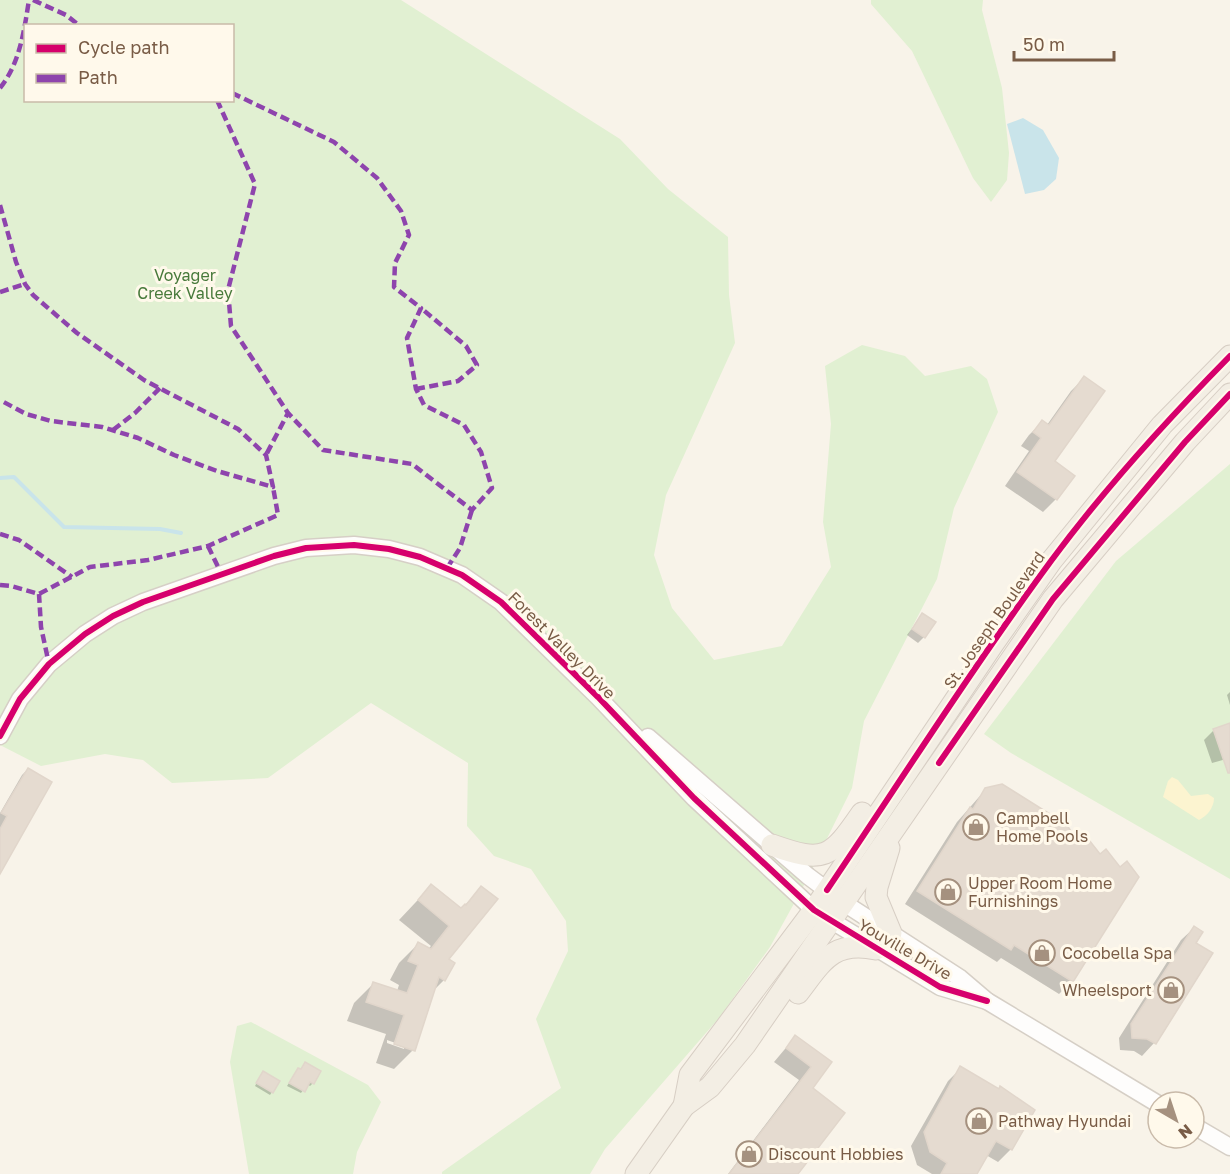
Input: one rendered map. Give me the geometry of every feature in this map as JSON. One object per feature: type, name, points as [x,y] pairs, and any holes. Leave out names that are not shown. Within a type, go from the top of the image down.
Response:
[{"type":"main road","name":"St. Joseph Boulevard","points":[[636,1174],[684,1106],[710,1087],[745,1045],[986,654],[1052,560],[1162,425],[1230,356]]},
{"type":"main road","name":"St. Joseph Boulevard","points":[[836,897],[896,825],[1053,599],[1185,442],[1230,394]]},
{"type":"main road","points":[[772,845],[794,853],[820,856],[843,841],[1025,579],[1052,560]]},
{"type":"main road","points":[[891,933],[876,897],[896,825]]},
{"type":"main road","name":"St. Joseph Boulevard","points":[[684,1106],[690,1075],[823,916]]},
{"type":"main road","points":[[745,1045],[768,1030],[825,958],[840,949],[860,946],[876,949]]},
{"type":"street","name":"Forest Valley Drive","points":[[0,735],[21,699],[49,664],[85,634],[113,616],[143,602],[263,559],[306,548],[354,545],[389,549],[420,557],[462,575],[501,602],[694,798],[794,893],[823,916]]},
{"type":"street","name":"Forest Valley Drive","points":[[597,697],[646,735],[772,845],[836,897]]},
{"type":"street","name":"Youville Drive","points":[[836,897],[960,978],[987,1001],[1146,1097]]},
{"type":"street","name":"Youville Drive","points":[[823,916],[940,987],[987,1001]]},
{"type":"street","points":[[1206,1133],[1230,1147]]},
{"type":"green space","name":"Voyager Creek Valley","points":[[0,0],[401,0],[620,139],[668,189],[728,237],[729,295],[735,343],[666,495],[654,555],[672,608],[714,660],[782,646],[831,567],[823,522],[831,424],[825,366],[862,345],[905,356],[925,376],[971,366],[987,379],[998,412],[954,508],[937,579],[864,721],[852,788],[802,889],[770,947],[719,1018],[605,1149],[590,1174],[442,1174],[561,1088],[536,1019],[568,951],[566,921],[531,869],[494,856],[467,826],[468,763],[371,703],[268,778],[172,783],[143,760],[105,754],[41,766],[0,745]]},
{"type":"green space","points":[[871,0],[983,0],[982,10],[1002,88],[1009,153],[1007,180],[991,202],[973,178],[912,51],[871,4]]},
{"type":"green space","points":[[1230,464],[1230,879],[1011,753],[984,734],[1116,561]]},
{"type":"green space","points":[[251,1022],[368,1085],[381,1102],[357,1152],[353,1174],[249,1174],[230,1062],[237,1026]]},
{"type":"sand","points":[[1172,777],[1178,780],[1191,796],[1208,794],[1214,798],[1210,811],[1205,816],[1199,820],[1163,797],[1168,781]]},
{"type":"water","points":[[1023,118],[1043,130],[1059,158],[1056,179],[1044,190],[1025,194],[1007,124]]},
{"type":"building","points":[[1084,376],[1105,391],[1055,461],[1075,476],[1057,500],[1017,472],[1041,438],[1033,432],[1042,420],[1049,425]]},
{"type":"building","points":[[922,613],[936,622],[925,638],[912,629]]},
{"type":"building","points":[[1230,723],[1230,773],[1228,773],[1213,729]]},
{"type":"building","points":[[28,768],[52,782],[0,874],[0,829],[7,816],[1,813]]},
{"type":"building","points":[[1002,784],[1066,824],[1079,842],[1086,836],[1100,854],[1106,849],[1120,867],[1127,861],[1139,877],[1073,982],[1014,945],[1011,950],[917,891],[970,807],[973,809],[985,788]]},
{"type":"building","points":[[431,884],[461,908],[481,886],[498,899],[449,959],[455,963],[445,981],[439,977],[415,1051],[394,1044],[404,1015],[366,1002],[373,982],[407,993],[418,965],[408,961],[418,942],[431,949],[449,926],[418,900]]},
{"type":"building","name":"Wheelsport","points":[[1194,926],[1203,932],[1196,943],[1213,953],[1156,1044],[1147,1039],[1132,1038],[1131,1024]]},
{"type":"building","points":[[795,1035],[832,1062],[813,1088],[845,1113],[798,1174],[729,1174],[811,1067],[786,1048]]},
{"type":"building","points":[[305,1062],[321,1071],[314,1084],[310,1082],[305,1092],[289,1083],[298,1068],[301,1069]]},
{"type":"building","name":"Pathway Hyundai","points":[[960,1066],[999,1089],[1000,1086],[1035,1110],[1012,1150],[996,1141],[977,1174],[941,1174],[947,1163],[930,1152],[924,1132]]},
{"type":"building","points":[[263,1071],[280,1081],[273,1093],[256,1083]]},
{"type":"waterway","points":[[0,478],[14,477],[64,527],[160,529],[181,533]]},
{"type":"marked path","points":[[25,24],[29,0]]},
{"type":"marked path","points":[[33,0],[66,15],[77,24]]},
{"type":"marked path","points":[[0,88],[17,57],[24,29]]},
{"type":"marked path","points":[[234,94],[334,142],[377,178],[401,211],[409,235],[395,263],[394,287],[421,308],[407,338],[416,389],[424,405],[464,425],[481,452],[492,488],[472,510],[412,464],[323,450],[288,413]]},
{"type":"marked path","points":[[218,102],[255,184],[228,290],[231,326],[288,413],[266,455]]},
{"type":"marked path","points":[[0,205],[16,262],[25,284],[33,295],[77,333],[144,380],[238,429],[266,455],[273,487],[217,471],[174,455],[138,438],[102,427],[51,421],[26,414],[0,400]]},
{"type":"marked path","points":[[0,292],[25,284]]},
{"type":"marked path","points":[[416,389],[458,381],[477,365],[466,346],[421,308]]},
{"type":"marked path","points":[[113,430],[135,413],[160,388]]},
{"type":"marked path","points":[[0,585],[39,594],[90,567],[148,560],[208,546],[278,515],[273,487]]},
{"type":"marked path","points":[[447,568],[460,548],[472,510]]},
{"type":"marked path","points":[[0,534],[19,540],[72,577]]},
{"type":"marked path","points":[[208,546],[221,573]]},
{"type":"marked path","points":[[39,594],[41,627],[49,664]]},
{"type":"cycle path","points":[[827,890],[965,683],[1051,561],[1137,455],[1230,356]]},
{"type":"cycle path","points":[[939,763],[1053,599],[1185,442],[1230,394]]},
{"type":"cycle path","points":[[0,736],[20,699],[49,664],[85,634],[113,616],[143,602],[274,556],[306,548],[354,545],[389,549],[420,557],[462,575],[501,602],[598,697],[694,798],[814,910],[940,987],[987,1001]]},
{"type":"place","name":"Campbell Home Pools","points":[[976,827]]},
{"type":"place","name":"Upper Room Home Furnishings","points":[[948,892]]},
{"type":"place","name":"Cocobella Spa","points":[[1042,953]]},
{"type":"place","name":"Wheelsport","points":[[1171,990]]},
{"type":"place","name":"Pathway Hyundai","points":[[979,1121]]},
{"type":"place","name":"Discount Hobbies","points":[[749,1154]]}]
